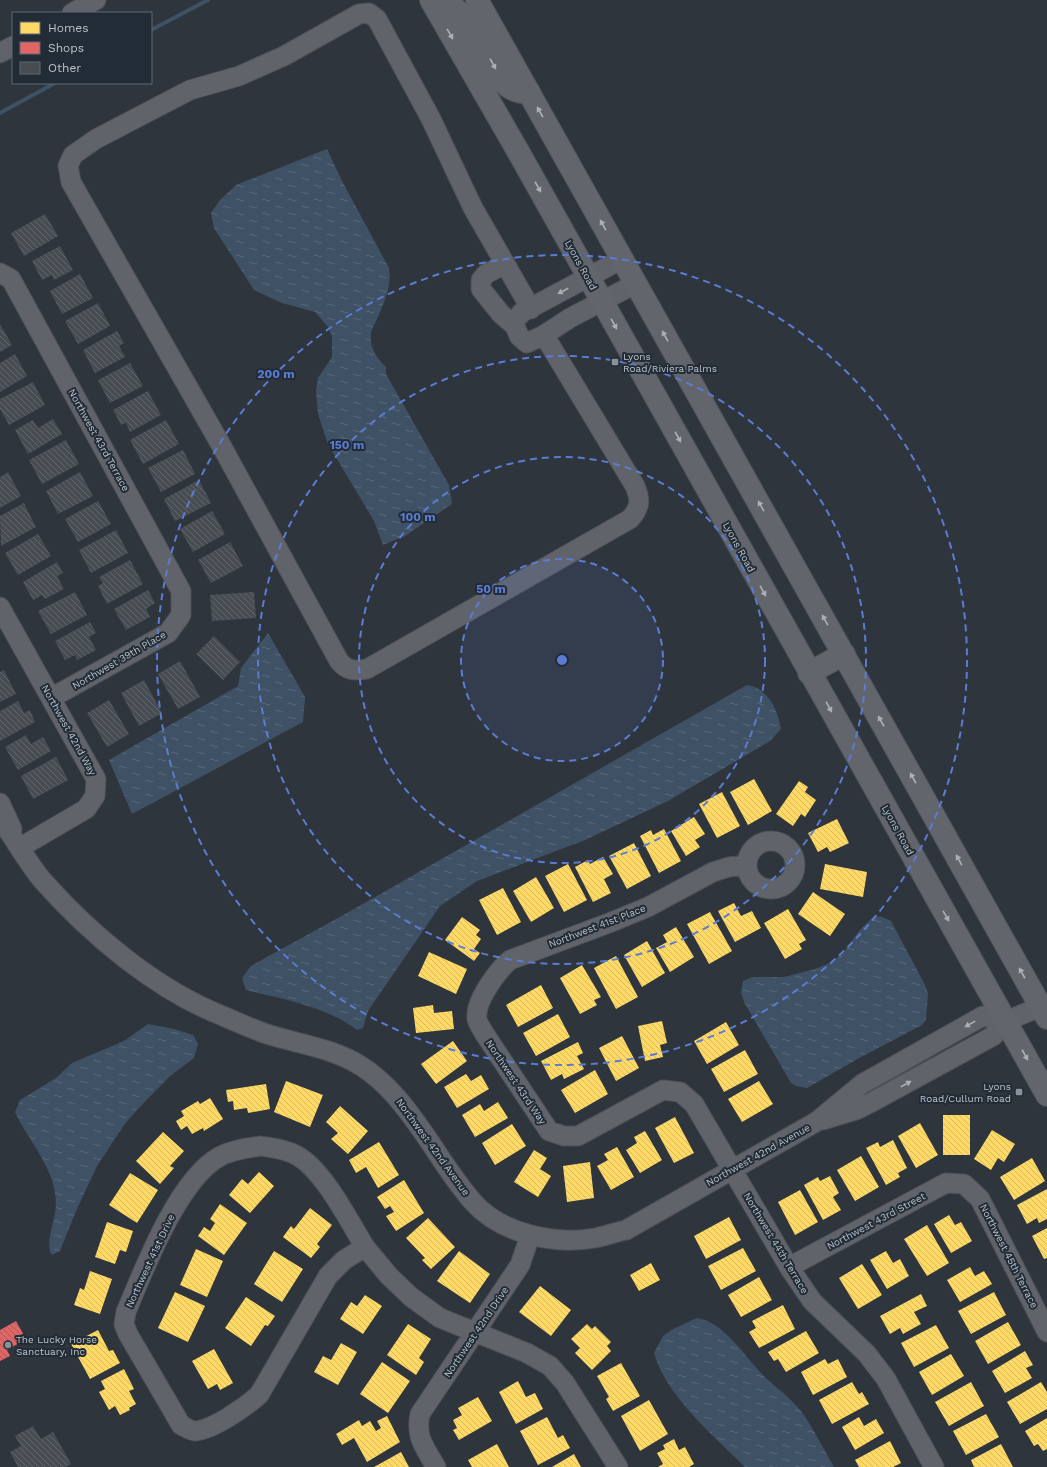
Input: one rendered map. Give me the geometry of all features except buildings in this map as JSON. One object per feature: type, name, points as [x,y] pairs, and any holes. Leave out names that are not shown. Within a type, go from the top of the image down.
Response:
[{"type":"main road","name":"Lyons Road","points":[[431,0],[1047,1095]]},
{"type":"main road","points":[[445,0],[468,20],[503,82],[510,89],[520,93],[529,92]]},
{"type":"main road","points":[[477,0],[635,284],[1045,1010]]},
{"type":"main road","points":[[810,673],[844,654]]},
{"type":"street","points":[[74,12],[96,0]]},
{"type":"street","points":[[531,308],[473,208],[431,119],[377,19],[369,13],[359,14],[284,56],[239,76],[190,90],[96,140],[73,155],[68,166],[71,182],[221,445],[339,661],[344,667],[354,671],[367,669],[630,518],[637,512],[639,496],[635,486],[544,335]]},
{"type":"street","points":[[0,53],[12,47]]},
{"type":"street","points":[[515,326],[521,313],[622,259]]},
{"type":"street","points":[[505,264],[486,274],[481,280],[481,289],[500,314],[515,326],[519,336],[526,343],[544,335],[570,318],[635,284]]},
{"type":"street","name":"Northwest 43rd Terrace","points":[[0,272],[11,279],[181,591],[181,615]]},
{"type":"street","name":"Northwest 42nd Way","points":[[0,607],[96,779],[95,796],[86,809],[21,847]]},
{"type":"street","name":"Northwest 39th Place","points":[[51,698],[168,633],[181,615]]},
{"type":"street","name":"Northwest 42nd Avenue","points":[[0,803],[21,847]]},
{"type":"street","name":"Northwest 42nd Avenue","points":[[0,819],[42,879],[72,910],[114,949],[163,985],[216,1014],[267,1034],[324,1050],[360,1065],[383,1083],[408,1110],[460,1185],[476,1204],[502,1224],[530,1236],[563,1240],[595,1238],[626,1230],[816,1122],[862,1084],[983,1016],[1006,1021],[993,1036],[872,1102],[856,1110],[816,1122]]},
{"type":"street","name":"Northwest 41st Place","points":[[477,1019],[480,1002],[499,969],[510,960],[648,907],[713,872],[729,867],[747,865]]},
{"type":"street","points":[[1006,1021],[1045,1010]]},
{"type":"street","name":"Northwest 43rd Way","points":[[477,1019],[484,1033],[549,1130],[564,1136],[578,1136],[662,1090],[680,1092]]},
{"type":"street","points":[[862,1084],[872,1102]]},
{"type":"street","name":"Northwest 44th Terrace","points":[[680,1092],[694,1104],[790,1267],[812,1301],[867,1354],[886,1379],[934,1467]]},
{"type":"street","name":"Northwest 41st Drive","points":[[260,1146],[281,1149],[297,1155],[313,1169],[327,1185],[365,1247],[344,1260],[328,1276],[258,1395],[248,1405],[208,1428],[194,1431],[181,1425],[124,1324],[126,1312],[157,1240],[174,1209],[207,1166],[219,1156],[233,1151],[260,1146]]},
{"type":"street","name":"Northwest 43rd Street","points":[[790,1267],[946,1183],[964,1184]]},
{"type":"street","name":"Northwest 45th Terrace","points":[[964,1184],[980,1199],[1047,1332]]},
{"type":"street","name":"Northwest 42nd Drive","points":[[436,1467],[419,1436],[418,1425],[420,1414],[520,1265],[530,1236]]},
{"type":"street","points":[[365,1247],[389,1276],[411,1297],[440,1318],[527,1354],[550,1366],[565,1383],[618,1467]]},
{"type":"water","points":[[327,149],[342,181],[389,268],[390,275],[387,294],[371,332],[372,348],[386,367],[386,374],[449,485],[452,504],[405,536],[383,545],[374,521],[328,444],[318,414],[316,391],[318,378],[332,357],[332,336],[328,327],[315,312],[282,303],[254,290],[214,228],[211,213],[220,200],[236,185]]},
{"type":"water","points":[[268,633],[305,697],[303,722],[132,814],[109,760],[238,686],[241,668]]},
{"type":"water","points":[[747,685],[761,690],[766,695],[771,701],[780,722],[781,729],[770,741],[668,801],[585,840],[477,881],[440,906],[368,1011],[363,1028],[357,1030],[332,1015],[304,1004],[246,990],[242,978],[251,966],[347,913]]},
{"type":"water","points":[[874,916],[882,917],[891,921],[924,983],[928,993],[926,1020],[922,1025],[861,1057],[807,1088],[796,1086],[791,1083],[744,1002],[741,992],[743,981],[753,977],[784,977],[815,969],[830,963],[843,953],[859,931]]},
{"type":"water","points":[[148,1024],[174,1029],[193,1035],[198,1044],[194,1058],[170,1076],[124,1125],[97,1166],[76,1211],[60,1251],[52,1255],[49,1244],[56,1204],[52,1179],[41,1156],[15,1112],[20,1100],[56,1078],[72,1063],[124,1041]]},
{"type":"water","points":[[697,1318],[706,1320],[724,1332],[754,1366],[797,1406],[810,1425],[834,1467],[745,1467],[692,1414],[669,1385],[660,1369],[654,1353],[663,1336],[673,1329]]},
{"type":"waterway","points":[[152,29],[208,0]]},
{"type":"waterway","points":[[0,113],[53,84]]},
{"type":"place","name":"Lyons Road/Riviera Palms","points":[[615,362]]},
{"type":"place","name":"Lyons Road/Cullum Road","points":[[1019,1092]]},
{"type":"place","name":"The Lucky Horse Sanctuary, Inc","points":[[8,1345]]}]
